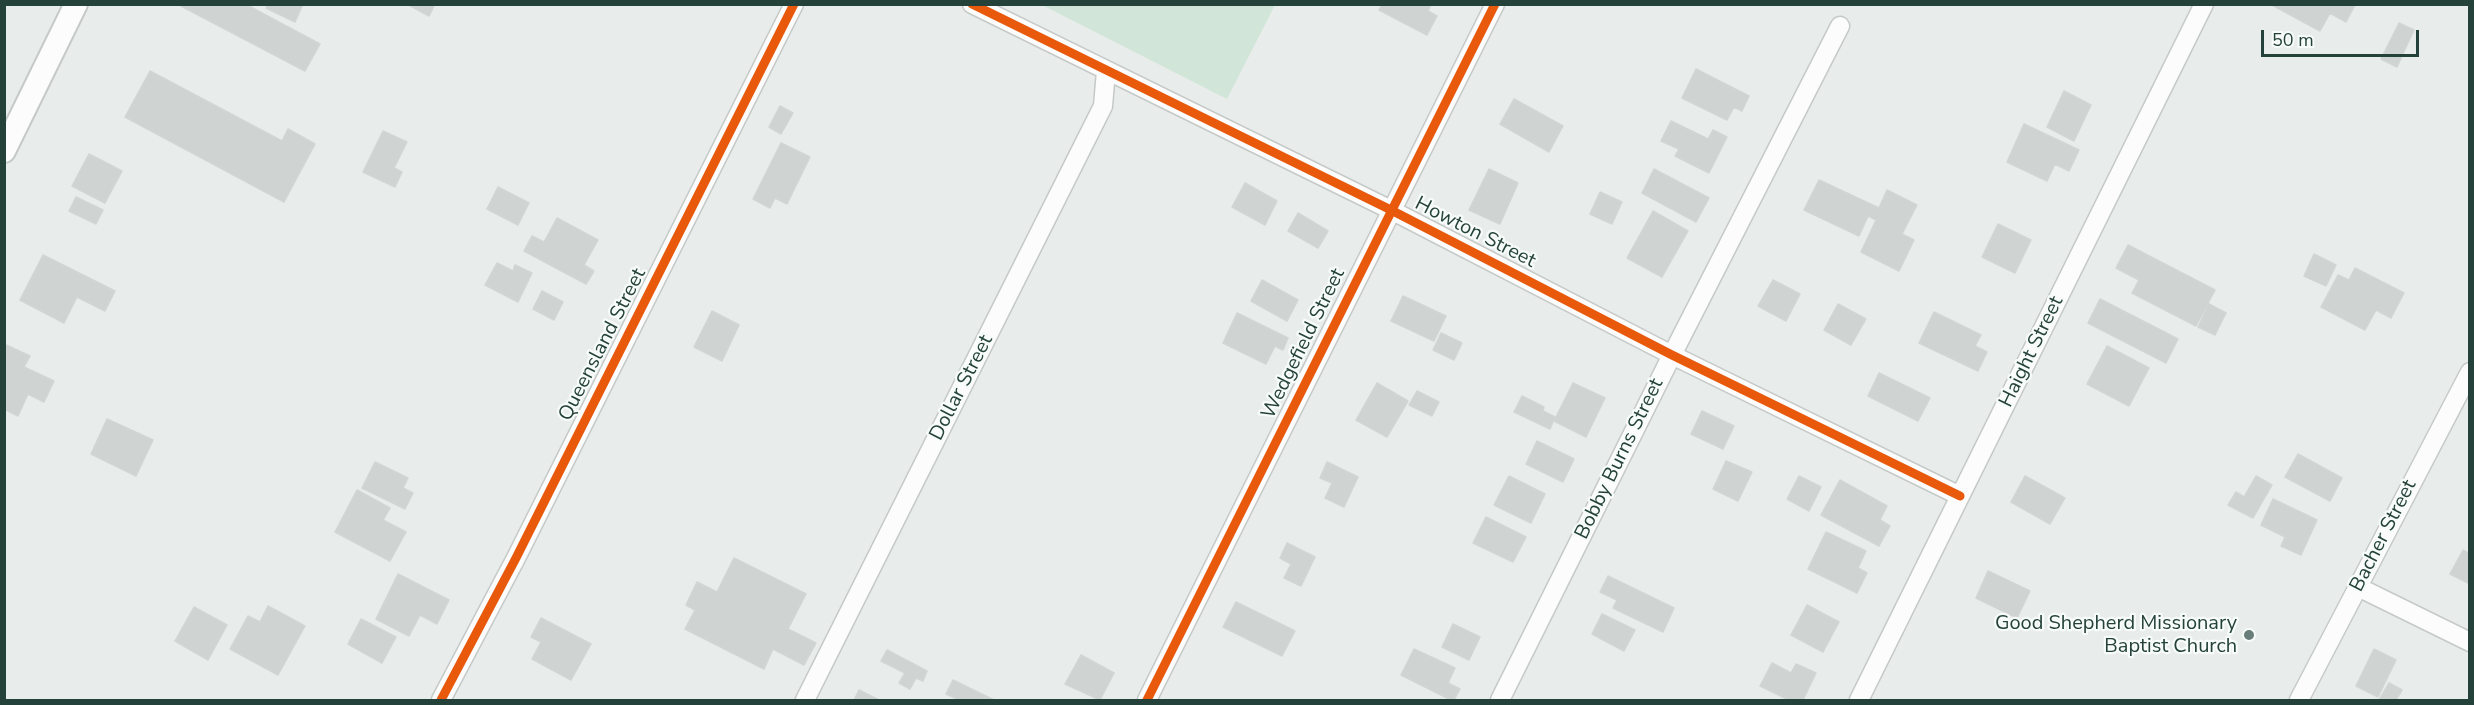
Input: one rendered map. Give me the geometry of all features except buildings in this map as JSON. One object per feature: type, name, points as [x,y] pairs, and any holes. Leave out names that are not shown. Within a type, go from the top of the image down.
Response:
[{"type":"street","points":[[4,151],[76,4]]},
{"type":"street","name":"Queensland Street","points":[[441,700],[516,558],[794,4]]},
{"type":"street","name":"Howton Street","points":[[972,4],[1391,210],[1671,355],[1960,496]]},
{"type":"street","name":"Wedgefield Street","points":[[1147,700],[1495,4]]},
{"type":"street","name":"Haight Street","points":[[1859,700],[2204,4]]},
{"type":"street","name":"Bobby Burns Street","points":[[1500,700],[1671,355],[1840,26]]},
{"type":"street","name":"Dollar Street","points":[[805,700],[1103,106],[1106,71]]},
{"type":"street","name":"Bacher Street","points":[[2299,700],[2469,372]]},
{"type":"street","points":[[2358,587],[2469,642]]},
{"type":"green space","points":[[1042,5],[1275,5],[1227,99]]},
{"type":"cycle path","points":[[441,700],[516,558],[794,4]]},
{"type":"cycle path","points":[[972,4],[1391,210],[1672,355],[1960,496]]},
{"type":"cycle path","points":[[1147,700],[1495,4]]},
{"type":"place","name":"Good Shepherd Missionary Baptist Church","points":[[2249,635]]}]
